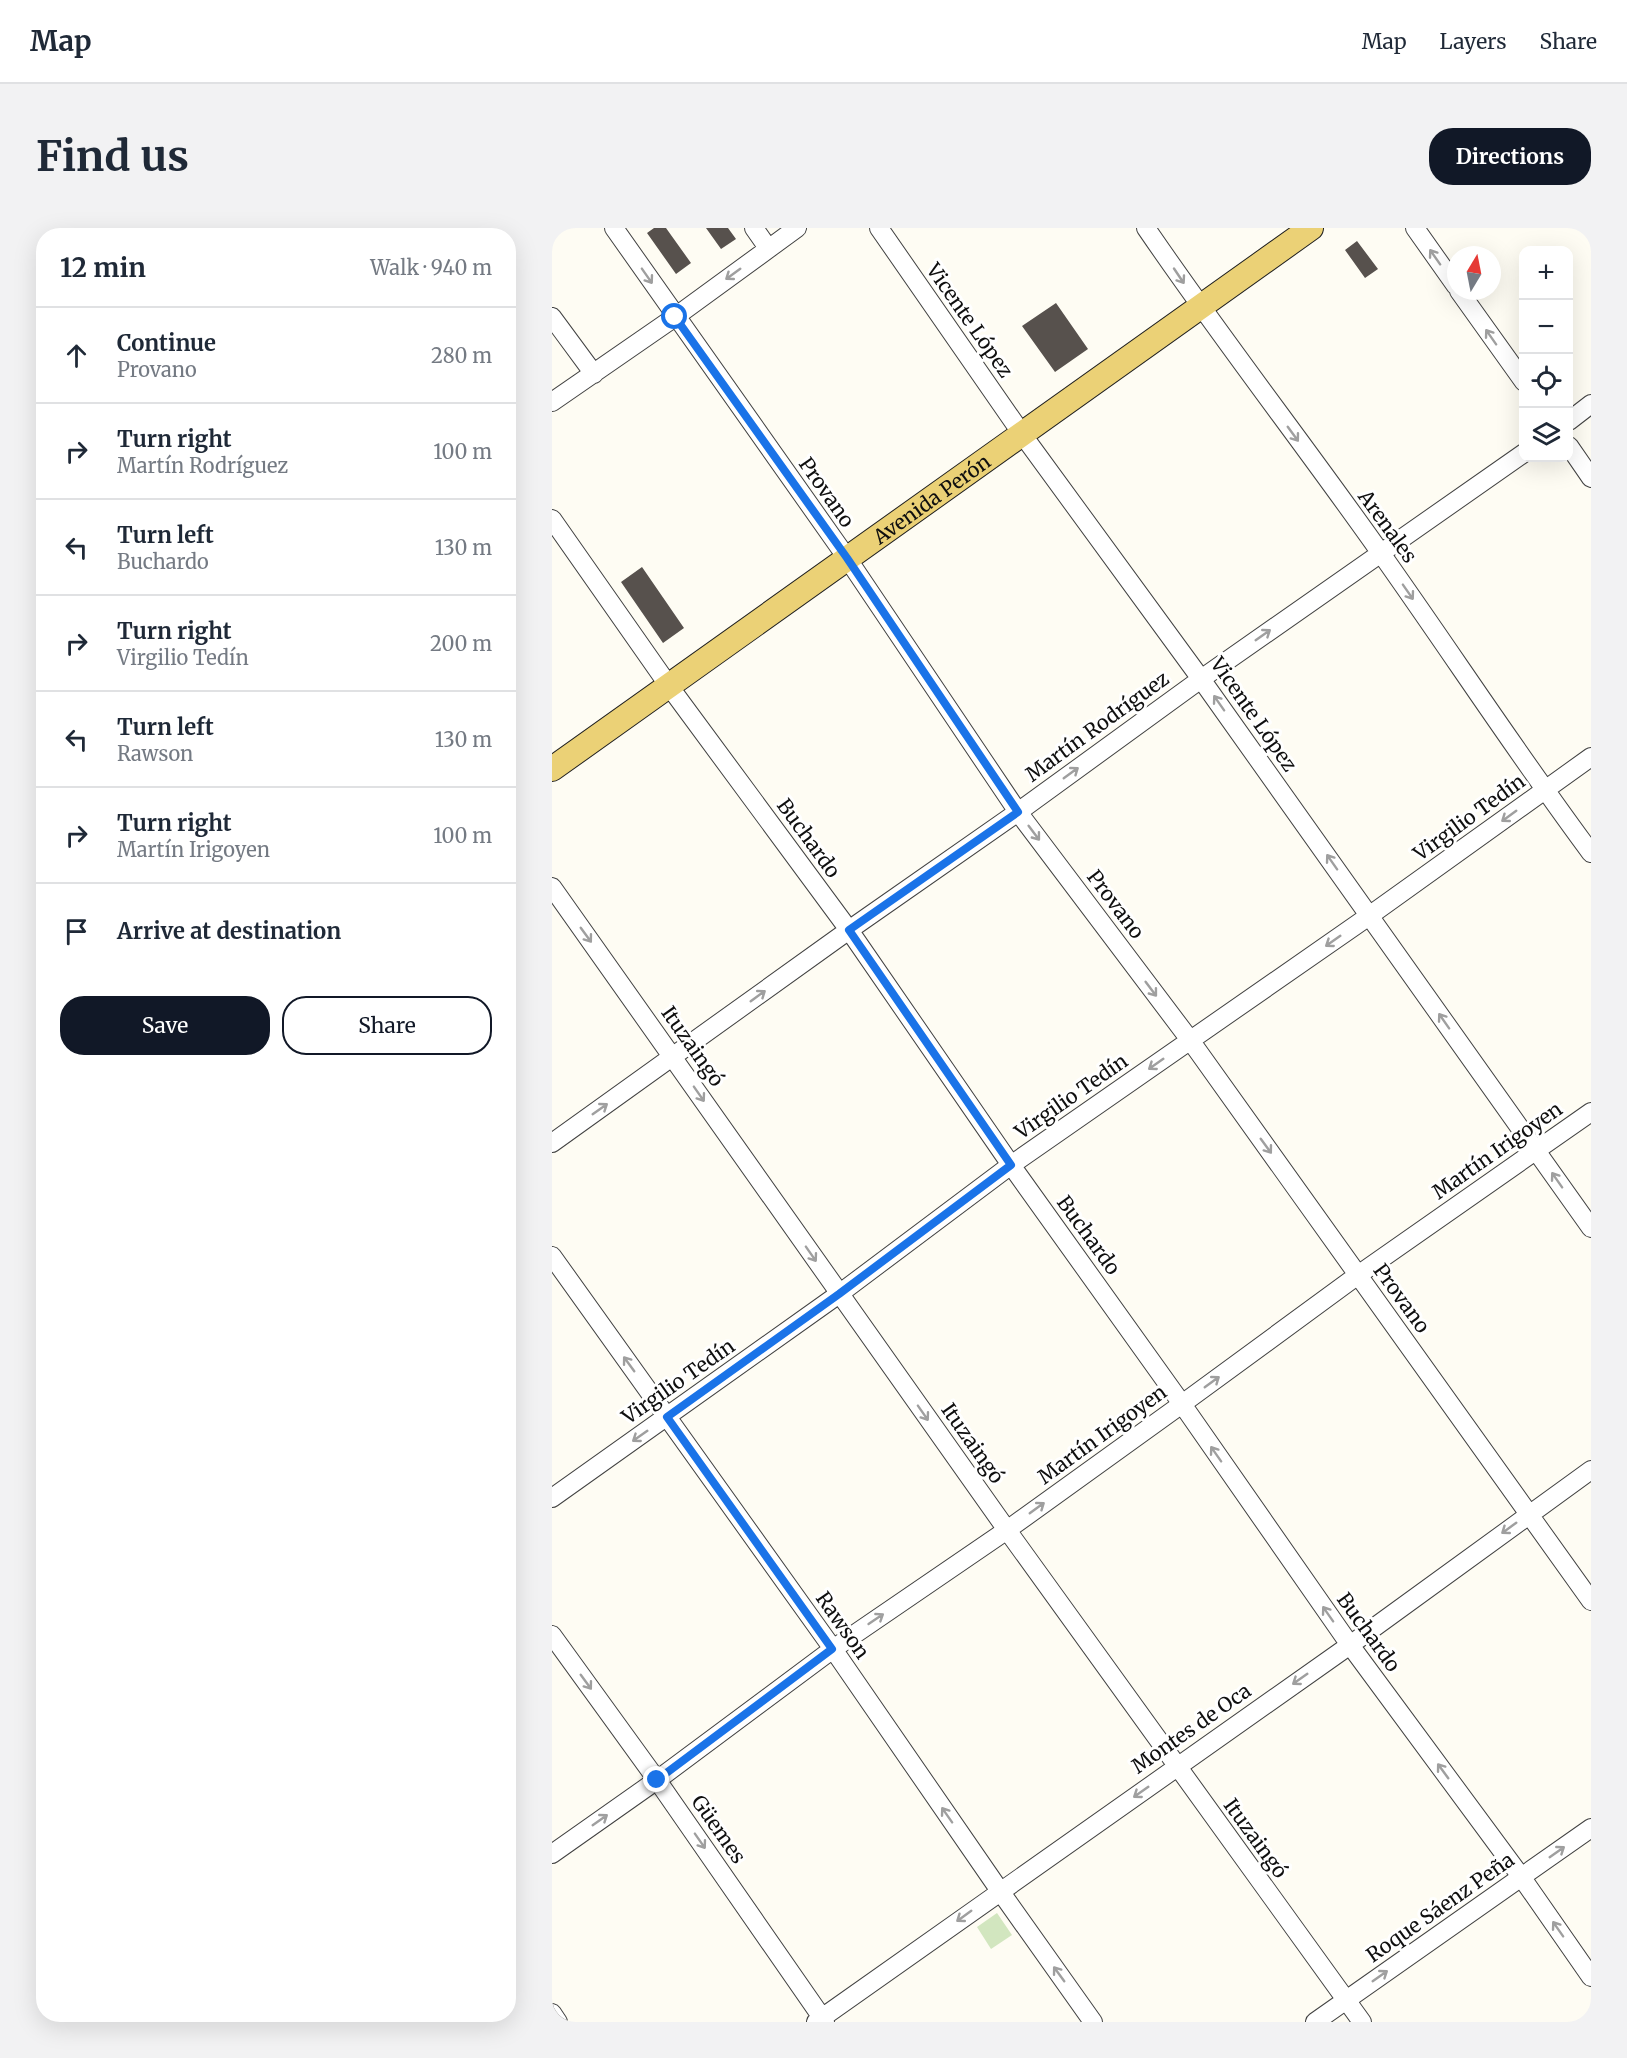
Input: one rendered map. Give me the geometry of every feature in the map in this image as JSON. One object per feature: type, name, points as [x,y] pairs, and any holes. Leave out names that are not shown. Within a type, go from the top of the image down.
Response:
[{"type":"main road","name":"Avenida Perón","points":[[552,769],[1311,228]]},
{"type":"street","name":"Provano","points":[[614,228],[847,558],[1018,812],[1190,1040],[1591,1601]]},
{"type":"street","points":[[754,228],[768,248]]},
{"type":"street","points":[[552,402],[675,317],[797,228]]},
{"type":"street","name":"Vicente López","points":[[879,228],[1022,434],[1201,679],[1591,1228]]},
{"type":"street","name":"Arenales","points":[[1146,228],[1199,306],[1380,552],[1544,791],[1591,853]]},
{"type":"street","points":[[1415,228],[1447,273]]},
{"type":"street","points":[[1465,300],[1519,375]]},
{"type":"street","points":[[552,317],[594,374]]},
{"type":"street","points":[[1573,418],[1591,404]]},
{"type":"street","points":[[1573,452],[1591,478]]},
{"type":"street","name":"Martín Rodríguez","points":[[552,1143],[1201,679],[1519,456]]},
{"type":"street","name":"Buchardo","points":[[552,519],[669,686],[849,930],[1011,1165],[1182,1404],[1350,1645],[1522,1878],[1591,1977]]},
{"type":"street","name":"Virgilio Tedín","points":[[552,1498],[839,1294],[1011,1165],[1370,916],[1591,757]]},
{"type":"street","name":"Ituzaingó","points":[[552,887],[1176,1767],[1362,2022]]},
{"type":"street","name":"Martín Irigoyen","points":[[552,1854],[657,1780],[832,1649],[1007,1530],[1358,1275],[1591,1112]]},
{"type":"street","name":"Rawson","points":[[552,1256],[832,1649],[999,1891],[1093,2022]]},
{"type":"street","name":"Montes de Oca","points":[[821,2021],[999,1891],[1350,1645],[1591,1470]]},
{"type":"street","name":"Güemes","points":[[552,1635],[657,1780],[821,2021]]},
{"type":"street","name":"Roque Sáenz Peña","points":[[1315,2022],[1591,1828]]},
{"type":"street","points":[[552,2013],[558,2022]]},
{"type":"green space","points":[[997,1913],[1012,1935],[991,1949],[977,1927]]},
{"type":"building","points":[[654,228],[666,228],[691,263],[676,274],[647,233]]},
{"type":"building","points":[[706,228],[728,228],[736,239],[721,249]]},
{"type":"building","points":[[1357,241],[1378,269],[1365,278],[1345,250]]},
{"type":"building","points":[[1056,303],[1088,349],[1055,372],[1022,326]]},
{"type":"building","points":[[642,567],[684,628],[663,643],[621,582]]},
{"type":"route","points":[[657,1780],[832,1649],[667,1417],[839,1294],[1011,1165],[849,930],[1018,812],[847,558],[675,317]]}]
